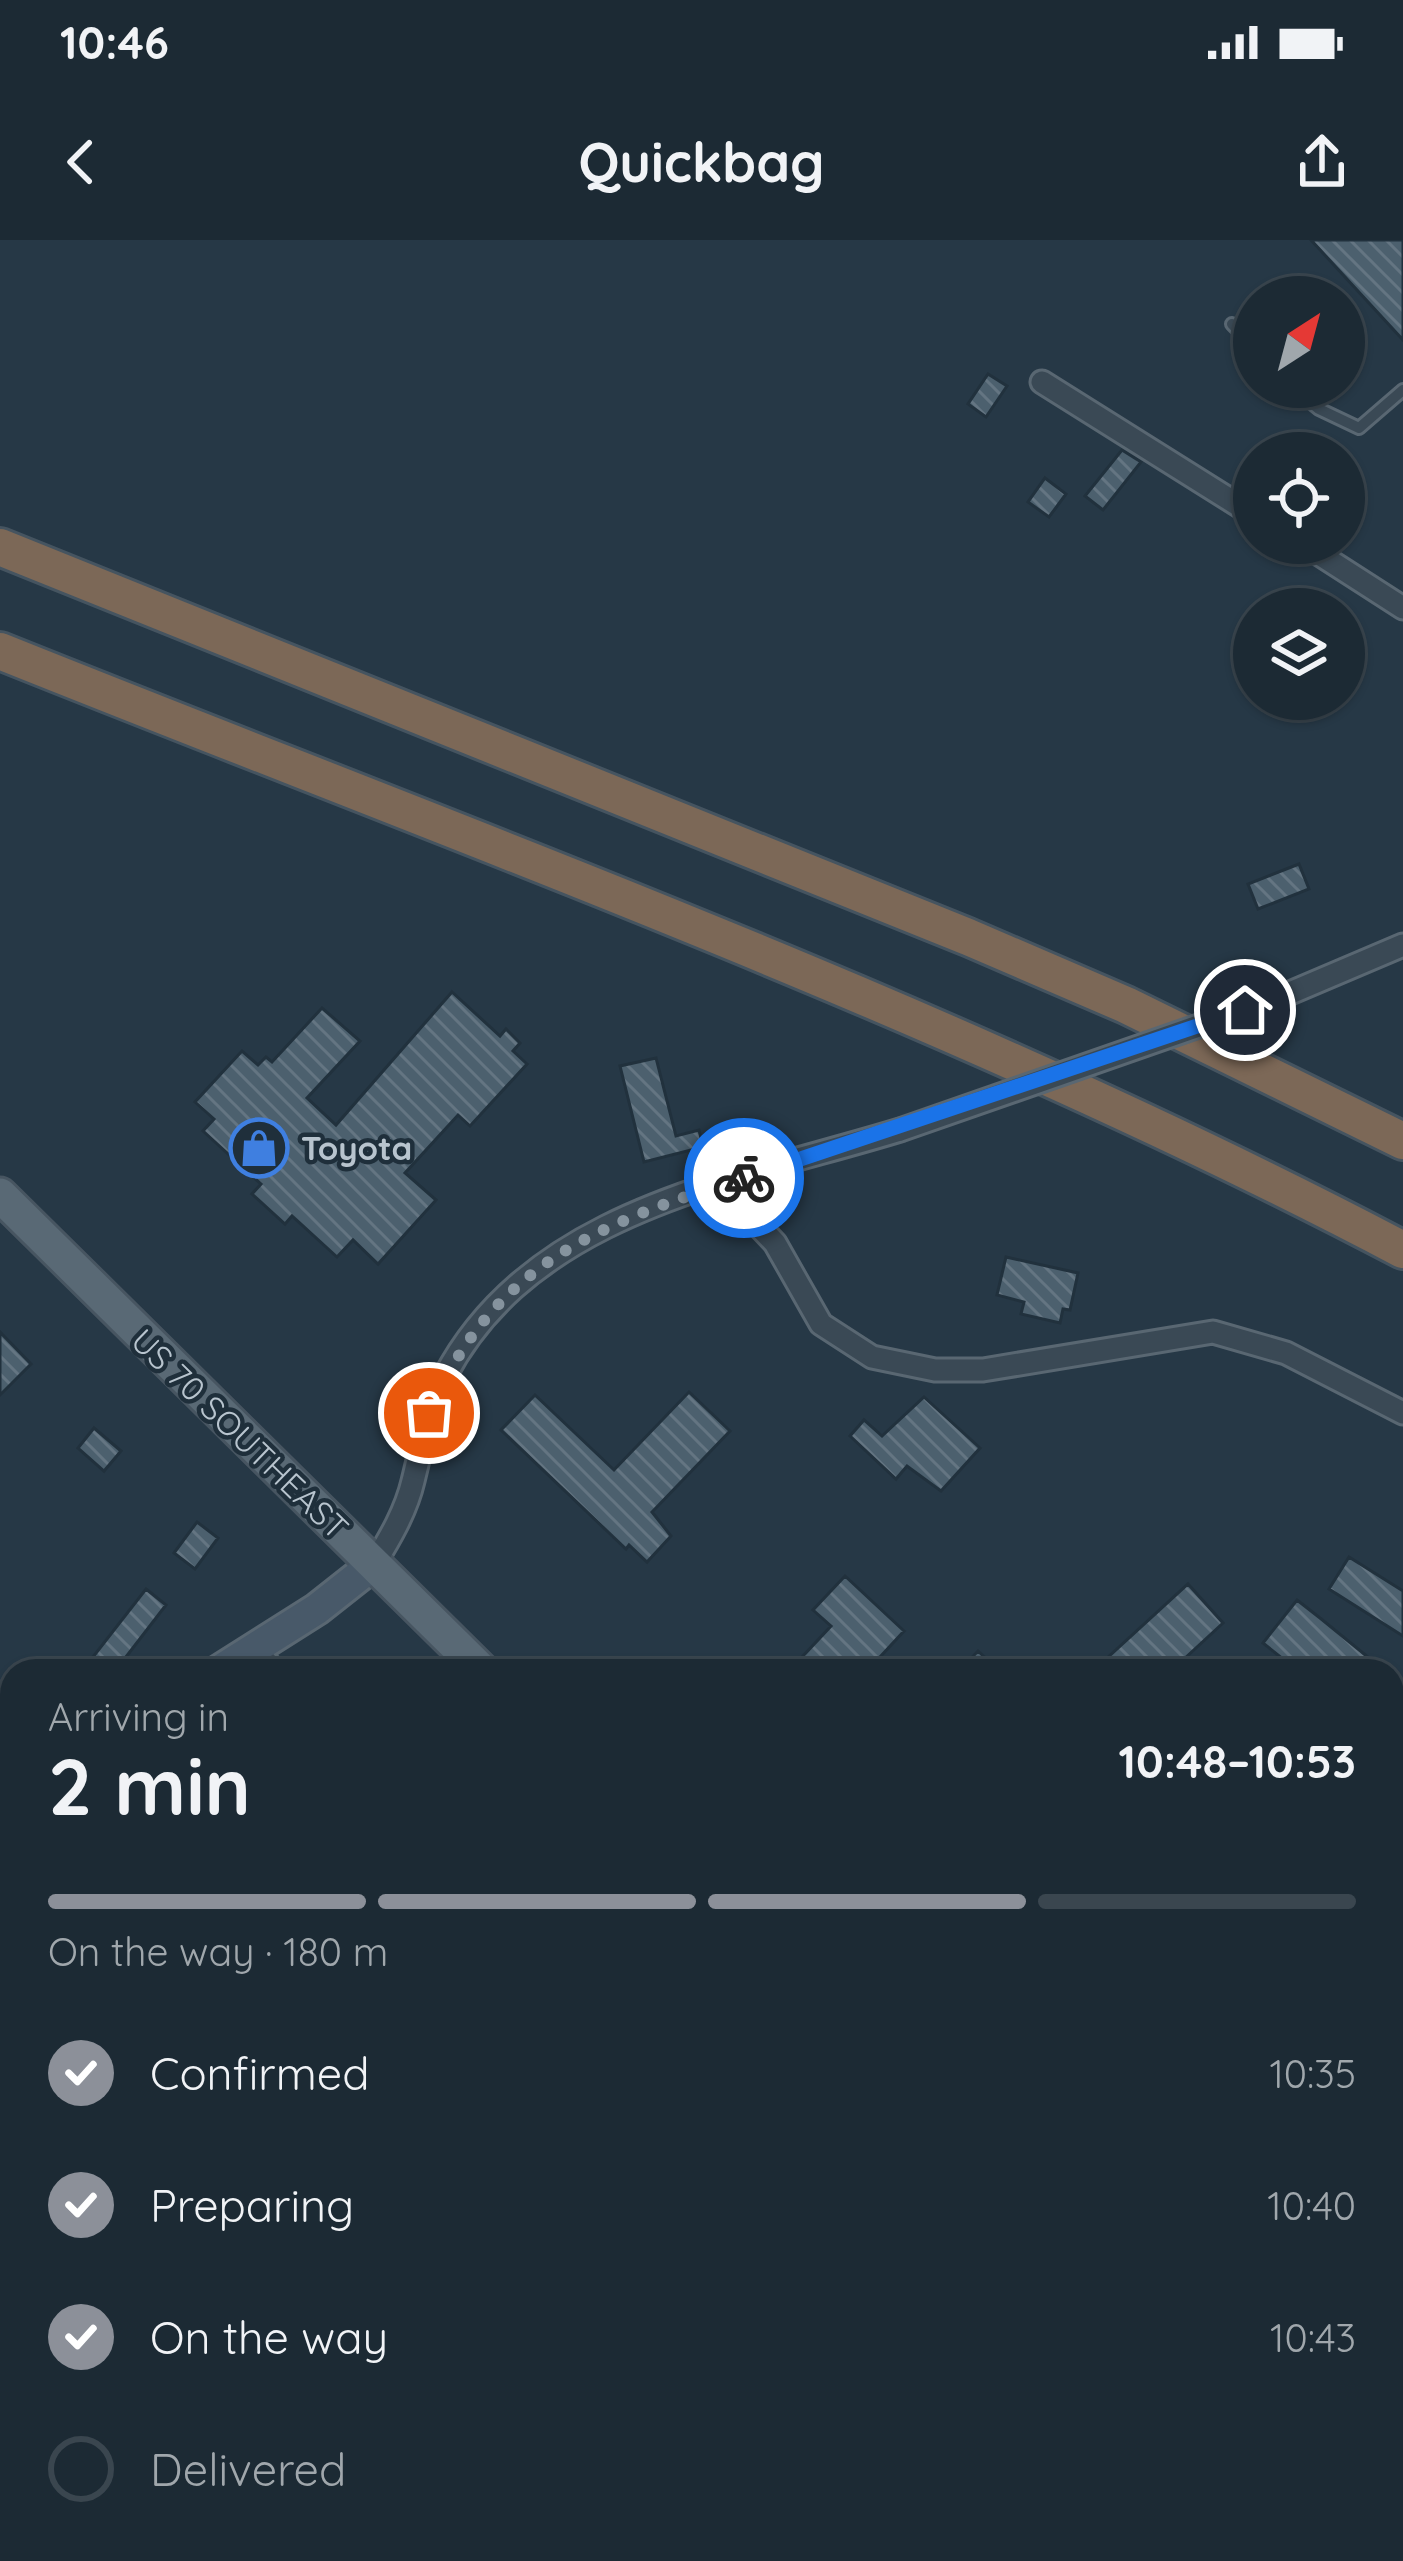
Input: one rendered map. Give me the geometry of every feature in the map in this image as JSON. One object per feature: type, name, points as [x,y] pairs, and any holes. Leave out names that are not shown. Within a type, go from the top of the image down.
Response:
[{"type":"highway","points":[[0,547],[968,937],[1126,1005],[1403,1141]]},
{"type":"highway","points":[[0,651],[860,996],[1164,1128],[1403,1250]]},
{"type":"main road","name":"US 70 SOUTHEAST","points":[[0,1195],[470,1659]]},
{"type":"street","points":[[1042,382],[1233,502]]},
{"type":"street","points":[[1335,564],[1403,608]]},
{"type":"street","points":[[238,1659],[374,1564],[404,1508],[443,1381],[489,1312],[536,1268],[580,1240],[640,1211],[900,1130],[1276,999],[1403,945]]},
{"type":"street","points":[[720,1185],[775,1243],[821,1324],[872,1357],[935,1370],[983,1370],[1213,1333],[1286,1353],[1403,1413]]},
{"type":"lane","points":[[1318,408],[1359,428],[1403,390]]},
{"type":"lane","points":[[258,1646],[271,1659]]},
{"type":"building","points":[[1311,240],[1403,240],[1403,340],[1365,299],[1365,276],[1344,276]]},
{"type":"building","points":[[988,374],[1007,386],[986,417],[968,404]]},
{"type":"building","points":[[1122,450],[1141,462],[1103,510],[1085,496]]},
{"type":"building","points":[[1045,478],[1066,494],[1049,517],[1028,502]]},
{"type":"building","points":[[1299,864],[1309,889],[1258,909],[1248,884]]},
{"type":"building","points":[[452,992],[500,1036],[506,1029],[520,1043],[513,1051],[527,1064],[470,1126],[458,1115],[405,1173],[436,1200],[378,1264],[353,1240],[337,1257],[292,1216],[285,1224],[252,1194],[261,1184],[203,1131],[214,1119],[195,1102],[242,1051],[258,1065],[266,1057],[272,1062],[322,1008],[360,1041],[307,1098],[336,1125]]},
{"type":"building","points":[[656,1058],[676,1136],[699,1130],[703,1147],[644,1162],[620,1066]]},
{"type":"building","points":[[1006,1257],[1078,1273],[1070,1310],[1063,1309],[1060,1323],[1021,1314],[1024,1302],[997,1295]]},
{"type":"building","points":[[0,1332],[31,1364],[0,1395]]},
{"type":"building","points":[[689,1392],[730,1431],[652,1512],[671,1536],[647,1562],[629,1545],[626,1549],[501,1430],[535,1395],[614,1470]]},
{"type":"building","points":[[924,1397],[980,1448],[941,1491],[907,1466],[896,1479],[850,1436],[864,1420],[882,1436]]},
{"type":"building","points":[[94,1428],[121,1451],[104,1471],[78,1448]]},
{"type":"building","points":[[197,1522],[218,1538],[195,1569],[174,1553]]},
{"type":"building","points":[[1349,1557],[1403,1591],[1403,1636],[1329,1589]]},
{"type":"building","points":[[845,1576],[904,1631],[878,1659],[800,1659],[831,1626],[813,1610]]},
{"type":"building","points":[[1188,1584],[1223,1623],[1184,1659],[1106,1659]]},
{"type":"building","points":[[146,1589],[166,1605],[124,1659],[91,1659]]},
{"type":"building","points":[[1297,1600],[1370,1659],[1283,1659],[1263,1643]]},
{"type":"way so far","points":[[429,1413],[470,1335],[536,1268],[640,1211],[744,1178]]},
{"type":"place","name":"Toyota","points":[[259,1148]]},
{"type":"route","points":[[744,1178],[900,1130],[1245,1010]]}]
